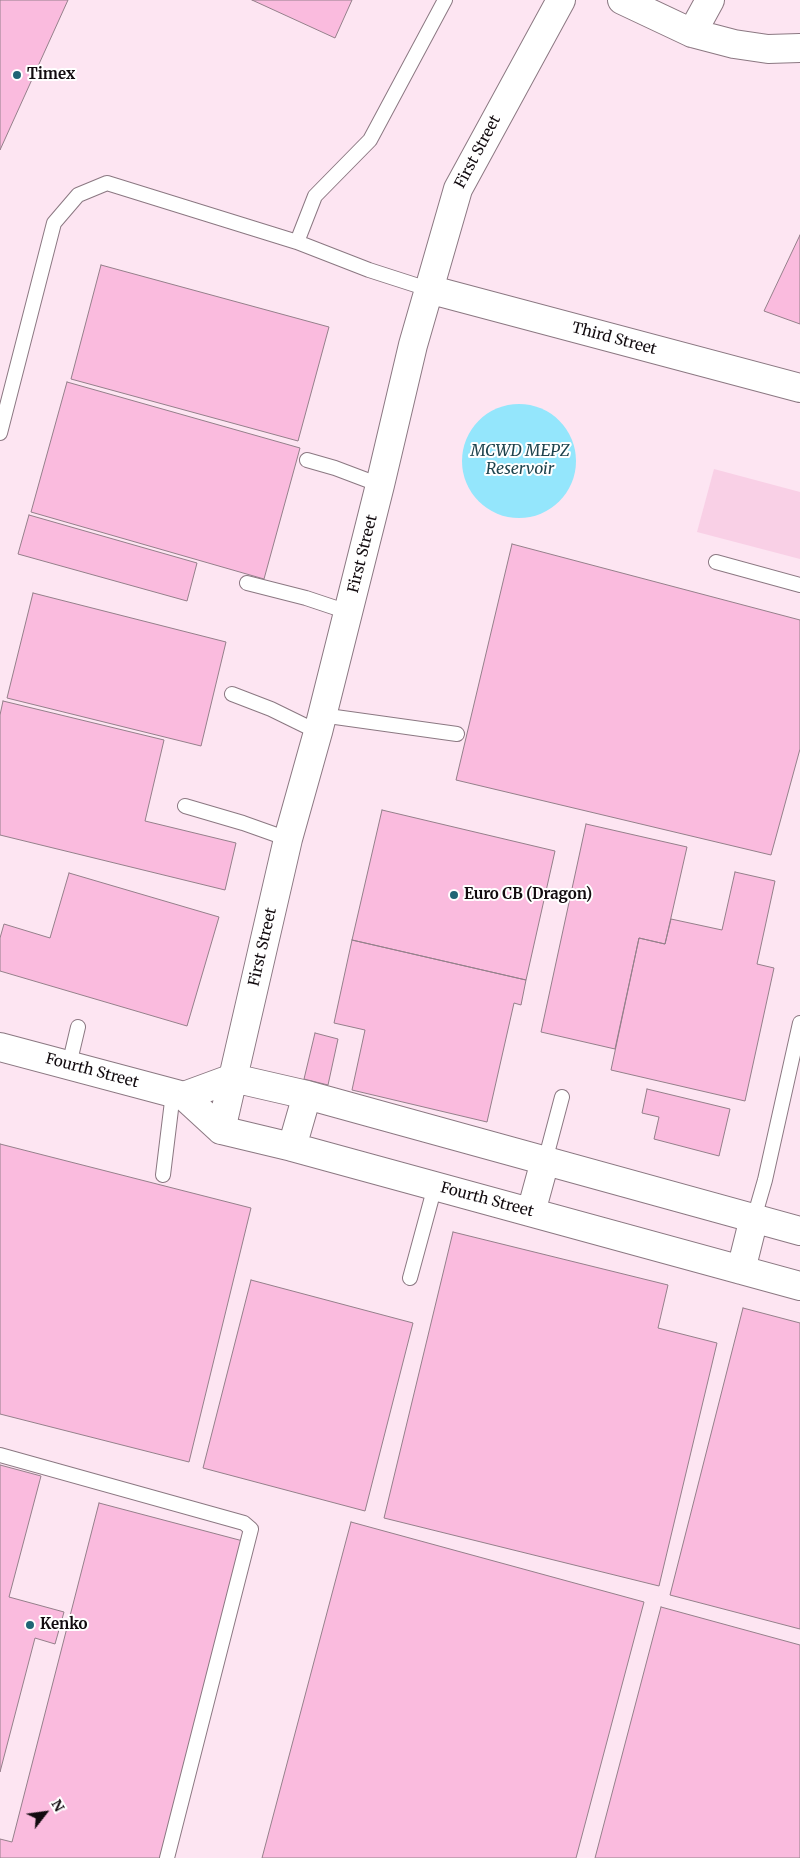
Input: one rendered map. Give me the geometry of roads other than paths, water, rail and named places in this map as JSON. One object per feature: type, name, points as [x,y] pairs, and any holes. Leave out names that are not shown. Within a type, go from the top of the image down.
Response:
[{"type":"street","name":"First Street","points":[[220,1130],[288,839],[320,724],[428,289],[458,189],[561,0]]},
{"type":"street","points":[[622,0],[692,33],[768,49],[800,48]]},
{"type":"street","points":[[692,33],[710,0]]},
{"type":"street","name":"Third Street","points":[[428,289],[800,388]]},
{"type":"street","name":"Fourth Street","points":[[0,1047],[178,1094],[220,1130],[292,1147],[800,1286]]},
{"type":"street","points":[[178,1094],[233,1078],[307,1095],[800,1231]]},
{"type":"street","points":[[292,1147],[307,1095]]},
{"type":"street","points":[[531,1212],[545,1161]]},
{"type":"street","points":[[741,1270],[754,1218]]},
{"type":"lane","points":[[298,242],[315,196],[370,140],[445,0]]},
{"type":"lane","points":[[0,433],[54,224],[78,195],[107,183],[298,242],[369,270],[428,289]]},
{"type":"lane","points":[[307,460],[335,468],[380,485]]},
{"type":"lane","points":[[716,562],[800,585]]},
{"type":"lane","points":[[248,583],[306,598],[348,612]]},
{"type":"lane","points":[[232,694],[271,709],[320,724],[457,734]]},
{"type":"lane","points":[[185,806],[243,823],[288,839]]},
{"type":"lane","points":[[754,1218],[765,1180],[800,1023]]},
{"type":"lane","points":[[69,1065],[78,1027]]},
{"type":"lane","points":[[163,1175],[178,1094]]},
{"type":"lane","points":[[545,1161],[562,1096]]},
{"type":"lane","points":[[410,1278],[435,1186]]},
{"type":"lane","points":[[0,1455],[244,1522],[251,1529],[167,1858]]},
{"type":"water","name":"MCWD MEPZ Reservoir","points":[[519,404],[541,408],[551,413],[567,429],[572,439],[576,461],[572,483],[567,493],[551,509],[541,514],[519,518],[497,514],[487,509],[471,493],[466,483],[462,461],[466,439],[471,429],[487,413],[497,408]]},
{"type":"place","name":"Timex","points":[[17,75]]},
{"type":"place","name":"Euro CB (Dragon)","points":[[454,895]]},
{"type":"place","name":"Kenko","points":[[30,1625]]}]
